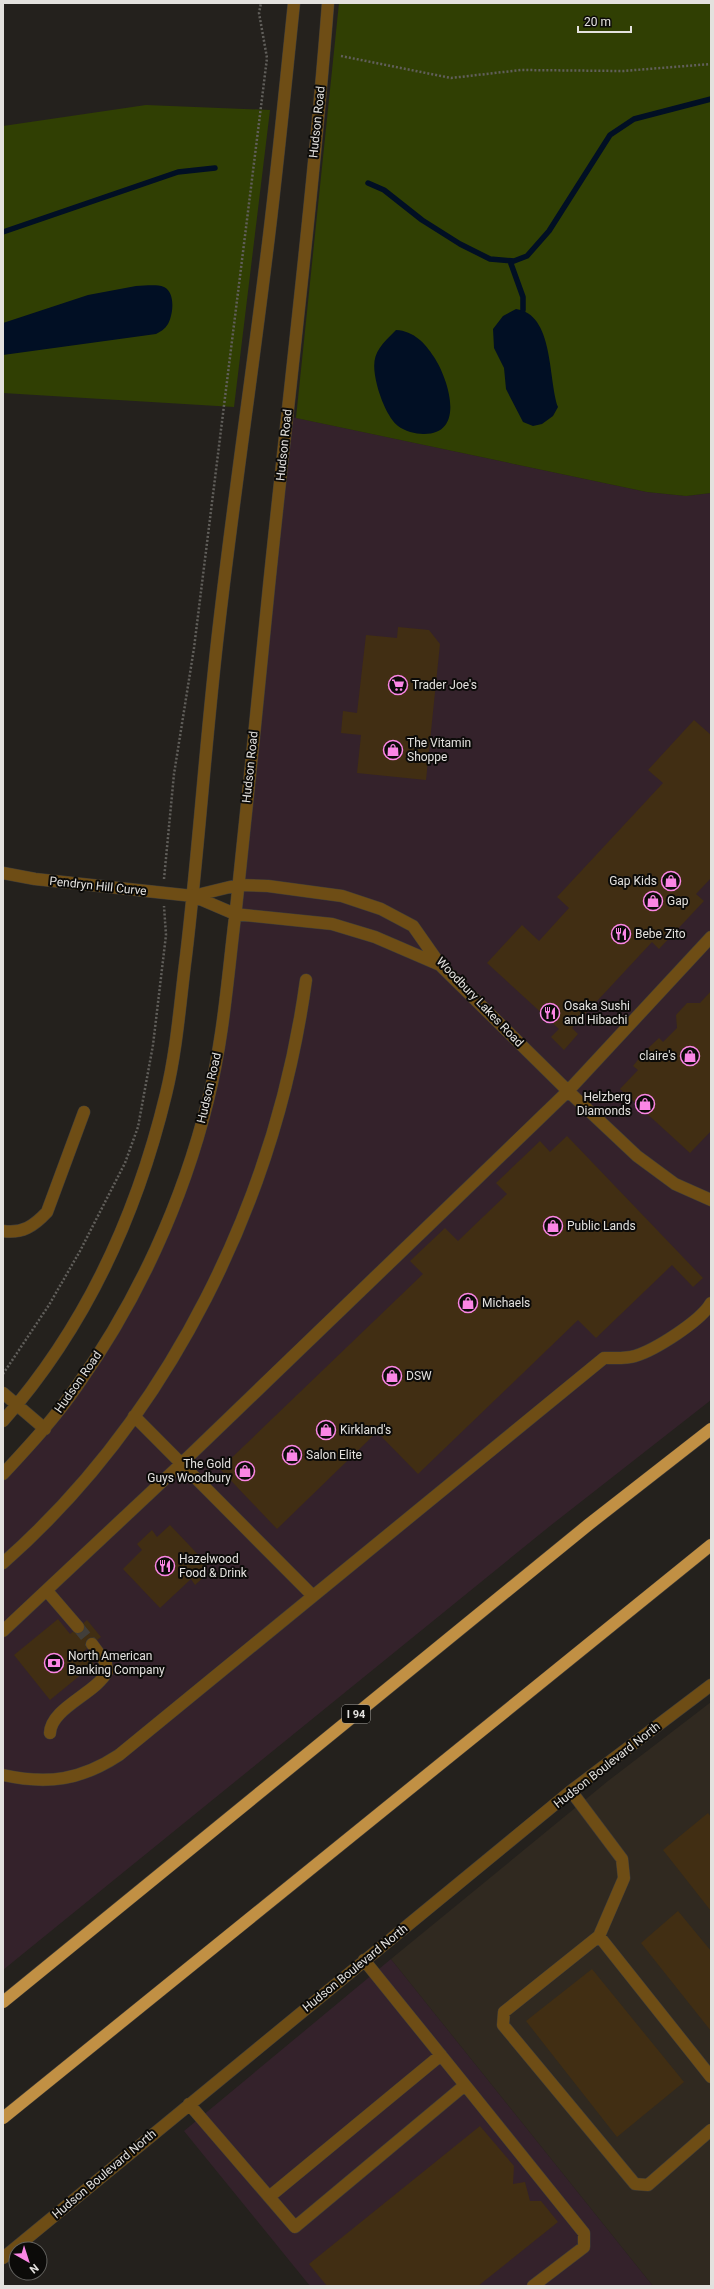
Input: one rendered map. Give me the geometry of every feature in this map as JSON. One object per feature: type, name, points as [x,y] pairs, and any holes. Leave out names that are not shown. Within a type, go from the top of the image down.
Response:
[{"type":"highway","name":"I 94","points":[[3,2002],[582,1530],[711,1429]]},
{"type":"highway","points":[[3,2118],[711,1545]]},
{"type":"street","points":[[3,1421],[47,1365],[91,1294],[117,1241],[138,1189],[167,1090],[176,1037],[193,896],[218,629],[267,258],[294,3]]},
{"type":"street","name":"Hudson Road","points":[[3,1474],[44,1429],[78,1386],[130,1300],[153,1255],[174,1205],[193,1152],[208,1098],[219,1041],[235,914],[328,3]]},
{"type":"street","name":"Pendryn Hill Curve","points":[[3,873],[35,879],[193,896]]},
{"type":"street","name":"Woodbury Lakes Road","points":[[193,896],[238,885],[268,886],[342,896],[381,909],[413,926],[441,966],[568,1091],[656,1170],[676,1184],[711,1200]]},
{"type":"street","points":[[193,896],[235,914],[332,924],[375,937],[441,966]]},
{"type":"street","points":[[3,1631],[182,1463],[568,1091],[711,937]]},
{"type":"street","points":[[3,1563],[40,1529],[72,1493],[134,1416],[188,1329],[237,1230],[258,1177],[282,1101],[292,1063],[306,980]]},
{"type":"street","points":[[3,1231],[15,1233],[35,1224],[47,1212],[84,1112]]},
{"type":"street","points":[[3,1775],[46,1781],[78,1776],[101,1767],[119,1755],[604,1358],[634,1356],[665,1343],[687,1326],[711,1303]]},
{"type":"street","points":[[3,1393],[44,1429]]},
{"type":"street","points":[[134,1416],[314,1596]]},
{"type":"street","points":[[47,1591],[78,1627]]},
{"type":"street","points":[[50,1733],[53,1720],[99,1682],[107,1672],[106,1663],[92,1644]]},
{"type":"street","name":"Hudson Boulevard North","points":[[3,2258],[571,1791],[711,1685]]},
{"type":"street","points":[[571,1791],[622,1859],[624,1878],[599,1936],[504,2012],[503,2025],[635,2184],[648,2185],[711,2130]]},
{"type":"street","points":[[599,1936],[711,2077]]},
{"type":"street","points":[[364,1960],[584,2233],[584,2247],[533,2286]]},
{"type":"street","points":[[269,2197],[441,2055]]},
{"type":"street","points":[[189,2104],[295,2227],[465,2084]]},
{"type":"path","points":[[3,1374],[49,1305],[80,1251],[122,1169],[138,1127],[153,1045],[166,935],[163,893],[174,774],[194,648],[267,58],[259,13],[261,3]]},
{"type":"path","points":[[341,56],[451,78],[521,70],[623,71],[711,64]]},
{"type":"shaded area","points":[[287,416],[647,492],[686,496],[711,493],[711,1400],[550,1526],[3,1970],[3,1475],[78,1385],[153,1255],[208,1098]]},
{"type":"shaded area","points":[[711,1702],[711,2286],[653,2286],[391,1959],[608,1781]]},
{"type":"shaded area","points":[[391,1959],[653,2286],[310,2286],[184,2131]]},
{"type":"green space","points":[[339,3],[711,3],[711,493],[686,496],[647,492],[296,418]]},
{"type":"green space","points":[[146,105],[270,110],[234,407],[3,393],[3,126]]},
{"type":"water","points":[[136,286],[161,286],[168,290],[170,294],[172,299],[172,310],[170,320],[168,324],[158,333],[3,355],[3,323],[88,295]]},
{"type":"water","points":[[516,309],[528,313],[537,322],[543,335],[548,349],[558,407],[553,416],[542,424],[533,426],[523,422],[506,389],[504,368],[494,348],[493,329],[503,316]]},
{"type":"water","points":[[396,330],[414,335],[427,347],[439,366],[444,378],[448,391],[450,416],[445,425],[437,432],[420,434],[401,428],[391,418],[382,401],[375,375],[374,367],[376,354]]},
{"type":"building","name":"Trader Joe's","points":[[398,627],[429,630],[440,644],[426,780],[357,773],[361,735],[341,733],[343,711],[357,713],[366,635],[397,638]]},
{"type":"building","points":[[694,720],[711,735],[711,878],[696,894],[704,901],[659,949],[652,942],[572,1028],[578,1034],[564,1050],[551,1037],[559,1029],[487,963],[522,925],[539,941],[569,908],[557,897],[663,783],[648,770]]},
{"type":"building","points":[[711,991],[711,1131],[690,1153],[620,1089],[638,1070],[633,1066],[644,1052],[659,1038],[663,1042],[677,1028],[676,1015],[687,1003],[700,1003]]},
{"type":"building","points":[[567,1136],[703,1278],[693,1287],[672,1265],[596,1338],[578,1320],[418,1474],[377,1432],[277,1529],[220,1469],[423,1274],[410,1261],[445,1228],[458,1241],[507,1194],[496,1183],[540,1141],[550,1152]]},
{"type":"building","name":"Hazelwood Food & Drink","points":[[170,1525],[207,1564],[202,1568],[207,1574],[195,1585],[191,1579],[160,1608],[123,1569],[142,1550],[137,1544],[152,1530],[157,1537]]},
{"type":"building","points":[[58,1619],[70,1634],[87,1620],[101,1637],[84,1651],[94,1664],[50,1700],[14,1655]]},
{"type":"building","points":[[708,1813],[711,1817],[711,1911],[663,1850]]},
{"type":"building","points":[[678,1911],[711,1951],[711,2031],[641,1943]]},
{"type":"building","points":[[592,1969],[684,2082],[617,2137],[526,2021]]},
{"type":"building","points":[[480,2126],[514,2166],[513,2184],[525,2182],[530,2201],[541,2201],[558,2222],[478,2286],[327,2286],[309,2264]]},
{"type":"waterway","points":[[368,183],[384,190],[422,220],[460,244],[490,259],[514,261],[527,256],[549,231],[610,135],[634,119],[711,99]]},
{"type":"waterway","points":[[3,232],[178,172],[215,168]]},
{"type":"waterway","points":[[510,261],[523,297],[523,310]]},
{"type":"tunnel","points":[[78,1627],[92,1644]]},
{"type":"place","name":"Trader Joe's","points":[[398,685]]},
{"type":"place","name":"The Vitamin Shoppe","points":[[393,750]]},
{"type":"place","name":"Gap Kids","points":[[671,881]]},
{"type":"place","name":"Gap","points":[[653,901]]},
{"type":"place","name":"Bebe Zito","points":[[621,934]]},
{"type":"place","name":"Osaka Sushi and Hibachi","points":[[550,1013]]},
{"type":"place","name":"claire's","points":[[690,1056]]},
{"type":"place","name":"Helzberg Diamonds","points":[[645,1104]]},
{"type":"place","name":"Public Lands","points":[[553,1226]]},
{"type":"place","name":"Michaels","points":[[468,1303]]},
{"type":"place","name":"DSW","points":[[392,1376]]},
{"type":"place","name":"Kirkland's","points":[[326,1430]]},
{"type":"place","name":"Salon Elite","points":[[292,1455]]},
{"type":"place","name":"The Gold Guys Woodbury","points":[[245,1471]]},
{"type":"place","name":"Hazelwood Food & Drink","points":[[165,1566]]},
{"type":"place","name":"North American Banking Company","points":[[54,1663]]}]
